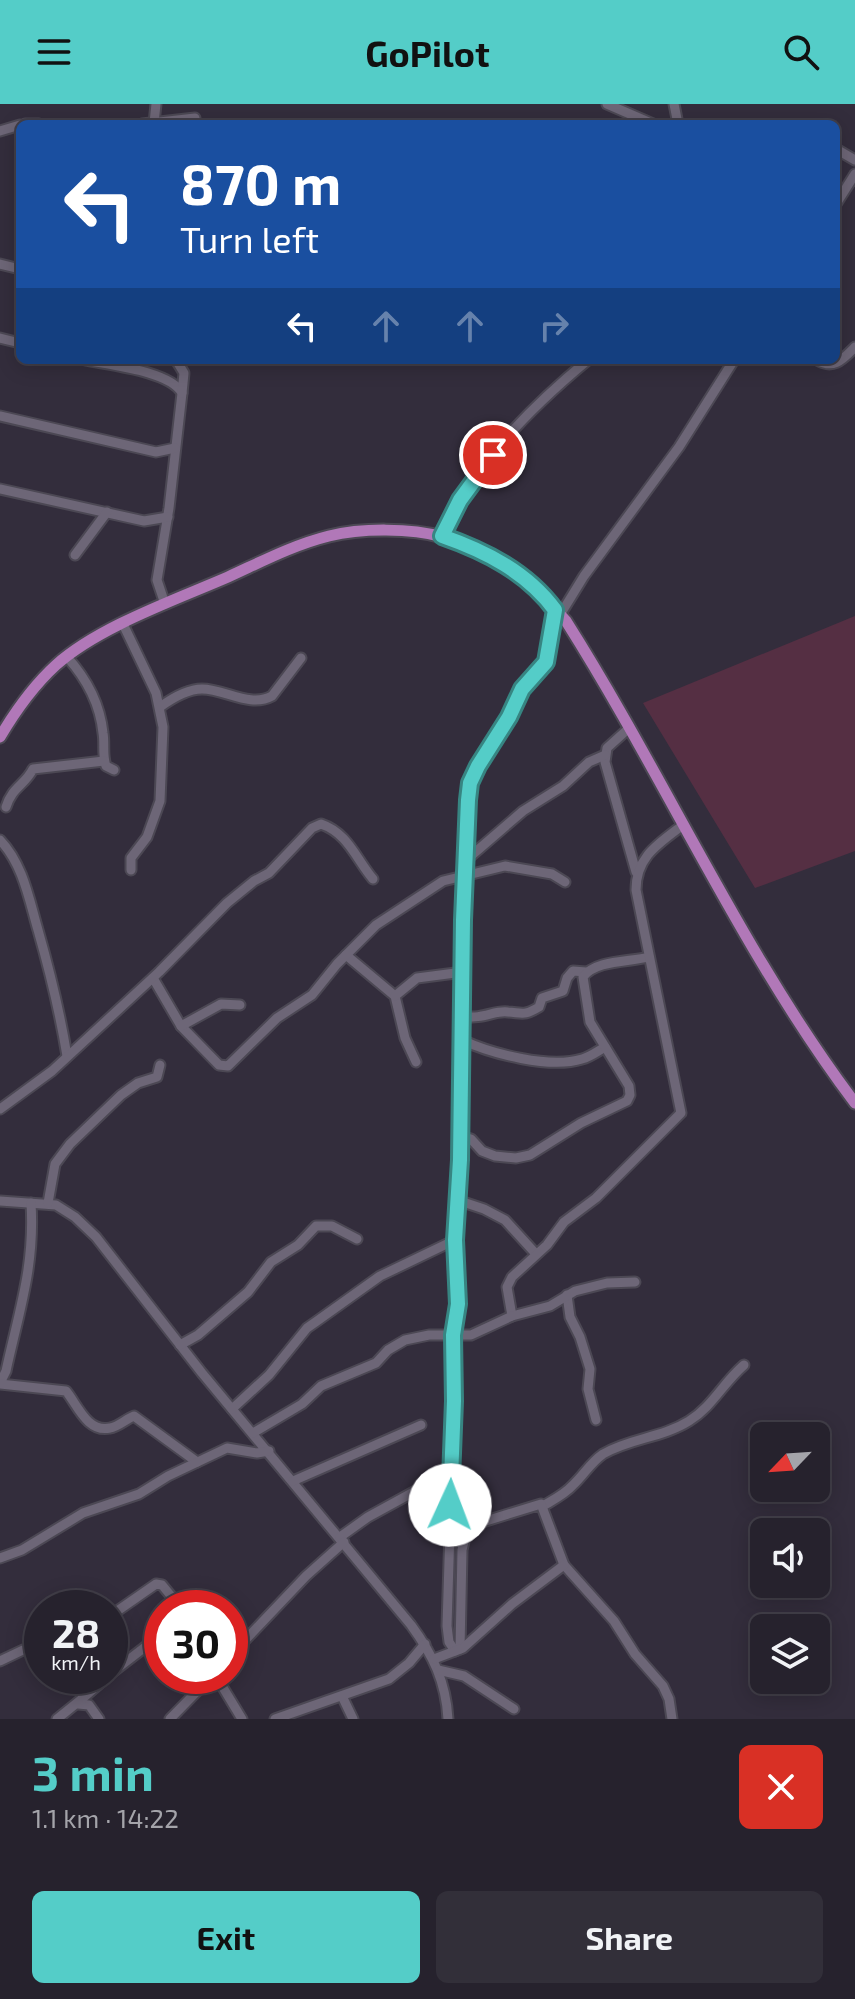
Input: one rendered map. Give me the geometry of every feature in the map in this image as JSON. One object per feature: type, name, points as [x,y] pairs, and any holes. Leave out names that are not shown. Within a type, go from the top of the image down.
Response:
[{"type":"main road","points":[[0,737],[29,694],[67,657],[96,636],[283,551],[330,535],[372,530],[442,536],[500,560],[529,581],[558,612],[579,642],[812,1044],[855,1103]]},
{"type":"street","points":[[607,104],[644,120]]},
{"type":"street","points":[[179,120],[195,118]]},
{"type":"street","points":[[840,198],[855,174]]},
{"type":"street","points":[[102,364],[159,377],[174,383],[182,393]]},
{"type":"street","points":[[165,604],[157,580],[168,517],[184,373],[178,364]]},
{"type":"street","points":[[442,536],[460,500],[508,436],[584,364]]},
{"type":"street","points":[[458,1650],[449,1642],[447,1626],[453,1335],[458,1304],[455,1240],[465,861],[470,783],[522,689],[546,662],[558,612],[679,447],[731,364]]},
{"type":"street","points":[[0,416],[156,452],[173,465]]},
{"type":"street","points":[[156,452],[175,448]]},
{"type":"street","points":[[0,489],[144,521],[168,517]]},
{"type":"street","points":[[75,555],[107,512]]},
{"type":"street","points":[[123,624],[160,707],[163,727],[160,801],[147,837],[131,858],[131,870]]},
{"type":"street","points":[[67,657],[89,687],[97,706],[104,737],[104,761],[114,770]]},
{"type":"street","points":[[160,707],[202,689],[260,701],[267,699],[301,658]]},
{"type":"street","points":[[512,1316],[508,1283],[547,1245],[564,1222],[596,1198],[681,1113],[638,911],[636,872],[605,755],[611,743],[628,729]]},
{"type":"street","points":[[465,861],[523,811],[563,786],[589,762],[605,755]]},
{"type":"street","points":[[6,807],[13,790],[28,780],[33,769],[104,761]]},
{"type":"street","points":[[0,1109],[36,1084],[153,978],[227,903],[282,861],[317,825],[335,829],[345,838],[373,879]]},
{"type":"street","points":[[636,872],[648,853],[683,825]]},
{"type":"street","points":[[0,840],[24,879],[52,979],[67,1056]]},
{"type":"street","points":[[153,978],[181,1026],[219,1065],[228,1066],[277,1018],[312,995],[346,955],[389,915],[443,881],[500,866],[515,866],[552,874],[565,882]]},
{"type":"street","points":[[346,955],[395,996],[405,1038],[416,1062]]},
{"type":"street","points":[[462,1016],[481,1018],[508,1011],[523,1015],[539,1007],[542,998],[563,991],[573,971],[586,972],[596,967],[649,957]]},
{"type":"street","points":[[395,996],[417,978],[463,972]]},
{"type":"street","points":[[460,1136],[471,1139],[482,1151],[516,1158],[540,1151],[569,1130],[627,1101],[629,1086],[590,1022],[583,985],[586,972]]},
{"type":"street","points":[[181,1026],[221,1004],[240,1005]]},
{"type":"street","points":[[462,1040],[503,1055],[560,1061],[583,1059],[605,1047]]},
{"type":"street","points":[[48,1203],[51,1178],[61,1155],[121,1095],[138,1083],[157,1077],[160,1065]]},
{"type":"street","points":[[457,1200],[505,1220],[536,1254]]},
{"type":"street","points":[[0,1201],[48,1203],[67,1211],[96,1237],[180,1345],[425,1644],[445,1689],[448,1719]]},
{"type":"street","points":[[31,1203],[26,1289],[6,1371],[0,1383],[66,1391],[80,1414],[103,1429],[114,1427],[134,1416],[197,1462]]},
{"type":"street","points":[[180,1345],[198,1335],[241,1299],[258,1282],[271,1262],[304,1241],[316,1226],[332,1226],[357,1239]]},
{"type":"street","points":[[232,1409],[269,1375],[307,1328],[380,1276],[455,1240]]},
{"type":"street","points":[[253,1433],[302,1404],[321,1386],[376,1363],[388,1350],[405,1340],[429,1335],[471,1335],[512,1316],[550,1306],[589,1286],[635,1282]]},
{"type":"street","points":[[567,1295],[570,1317],[590,1369],[588,1389],[596,1420]]},
{"type":"street","points":[[0,1356],[6,1371]]},
{"type":"street","points":[[458,1650],[462,1550],[467,1529],[536,1505],[543,1506],[573,1486],[588,1466],[607,1452],[632,1440],[688,1422],[718,1397],[731,1376],[744,1365]]},
{"type":"street","points":[[293,1481],[421,1425]]},
{"type":"street","points":[[0,1558],[22,1550],[83,1513],[139,1494],[168,1476],[231,1448],[257,1453],[269,1451]]},
{"type":"street","points":[[248,1637],[368,1517],[441,1477]]},
{"type":"street","points":[[543,1506],[564,1565],[614,1621],[635,1654],[663,1686],[672,1719]]},
{"type":"street","points":[[434,1659],[458,1650],[564,1565]]},
{"type":"street","points":[[147,1590],[156,1584],[166,1590]]},
{"type":"street","points":[[275,1719],[389,1679],[409,1663],[425,1644]]},
{"type":"street","points":[[128,1660],[144,1648]]},
{"type":"street","points":[[0,1661],[24,1650]]},
{"type":"street","points":[[438,1670],[464,1676],[514,1709]]},
{"type":"street","points":[[80,1701],[81,1694]]},
{"type":"street","points":[[57,1719],[88,1694]]},
{"type":"street","points":[[170,1719],[196,1694]]},
{"type":"street","points":[[226,1694],[242,1719]]},
{"type":"street","points":[[342,1696],[353,1719]]},
{"type":"street","points":[[80,1701],[89,1705],[99,1719]]},
{"type":"shaded area","points":[[855,616],[855,851],[755,888],[643,703]]},
{"type":"route","points":[[450,1505],[453,1335],[458,1304],[455,1240],[460,1160],[468,800],[470,783],[478,766],[527,681],[541,669],[549,656],[555,610],[529,581],[500,560],[442,536],[460,500],[493,455]]}]
